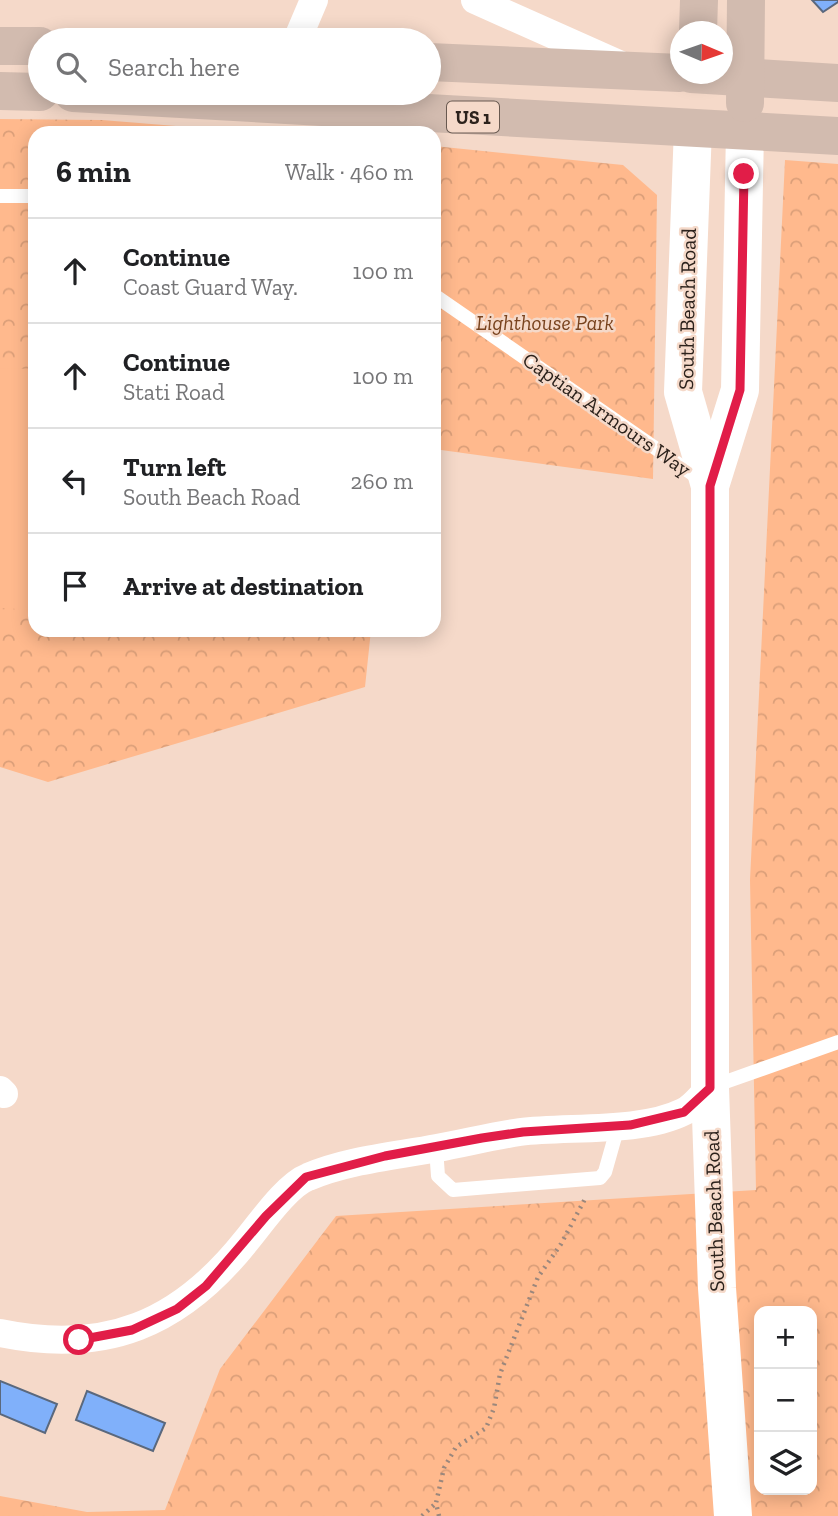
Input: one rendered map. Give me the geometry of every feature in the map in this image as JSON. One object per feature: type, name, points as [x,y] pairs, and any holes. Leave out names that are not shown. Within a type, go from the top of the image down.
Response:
[{"type":"main road","points":[[698,21],[699,0]]},
{"type":"main road","points":[[745,131],[746,0]]},
{"type":"main road","points":[[0,46],[28,46]]},
{"type":"main road","points":[[441,62],[670,72]]},
{"type":"main road","points":[[733,76],[838,83]]},
{"type":"main road","points":[[693,128],[694,84]]},
{"type":"main road","points":[[0,91],[28,92]]},
{"type":"main road","name":"US 1","points":[[286,105],[838,136]]},
{"type":"street","points":[[302,28],[314,0]]},
{"type":"street","points":[[475,0],[633,70]]},
{"type":"street","name":"South Beach Road","points":[[693,128],[683,391],[710,486],[710,1088],[717,1288],[733,1516]]},
{"type":"street","name":"South Beach Road","points":[[710,486],[740,390],[745,131]]},
{"type":"street","points":[[0,1333],[79,1340],[132,1330],[177,1309],[206,1286],[266,1216],[306,1177],[385,1156],[523,1132],[618,1126],[684,1112],[710,1088]]},
{"type":"lane","points":[[0,196],[28,196]]},
{"type":"lane","name":"Captian Armours Way","points":[[441,300],[710,486]]},
{"type":"lane","points":[[710,1088],[838,1042]]},
{"type":"lane","points":[[436,1148],[439,1176],[453,1190],[596,1178],[605,1172],[618,1126]]},
{"type":"path","points":[[439,1516],[436,1503],[444,1468],[456,1447],[486,1429],[494,1408],[500,1374],[538,1277],[561,1244],[596,1178]]},
{"type":"path","points":[[422,1516],[436,1503]]},
{"type":"green space","points":[[0,119],[102,120],[176,126],[28,126],[28,637],[370,637],[365,687],[48,782],[0,767]]},
{"type":"green space","name":"Lighthouse Park","points":[[441,147],[623,165],[657,195],[653,479],[441,450]]},
{"type":"green space","points":[[785,160],[838,164],[838,1516],[0,1516],[0,1496],[87,1512],[165,1510],[220,1369],[336,1216],[756,1190],[750,880]]},
{"type":"green space","points":[[0,368],[28,369],[28,610],[0,608]]},
{"type":"building","points":[[812,0],[838,0],[838,2],[823,12]]},
{"type":"building","points":[[0,1381],[57,1404],[45,1433],[0,1414]]},
{"type":"building","points":[[87,1391],[165,1423],[153,1451],[76,1420]]},
{"type":"route","points":[[79,1340],[132,1330],[177,1309],[206,1286],[266,1216],[306,1177],[385,1156],[482,1138],[523,1132],[630,1125],[684,1112],[710,1088],[710,486],[740,390],[744,174]]}]
